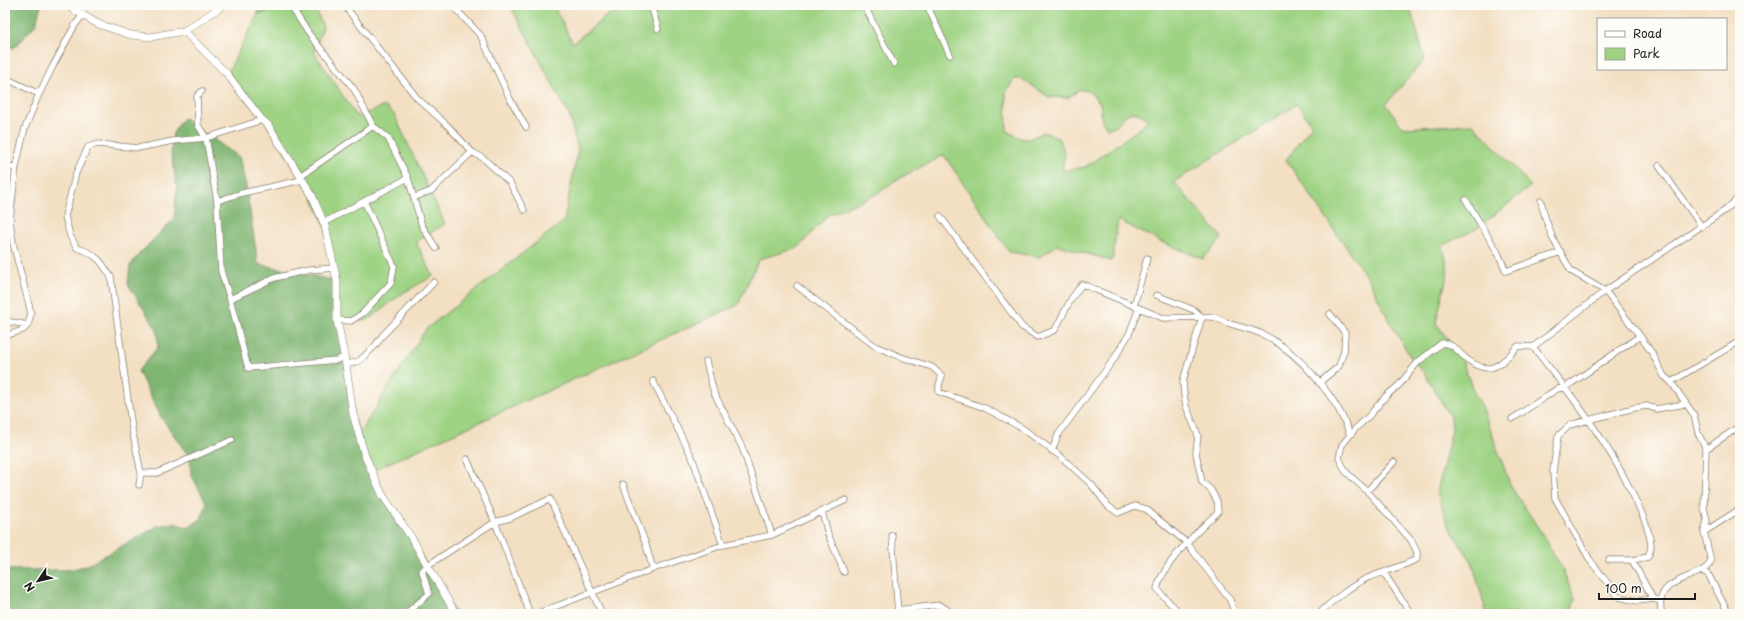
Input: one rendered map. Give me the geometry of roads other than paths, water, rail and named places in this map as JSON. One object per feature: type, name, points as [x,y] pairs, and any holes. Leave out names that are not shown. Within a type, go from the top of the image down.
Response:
[{"type":"street","points":[[66,5],[98,24],[132,35],[150,38],[184,31],[224,5]]},
{"type":"street","points":[[290,5],[309,34],[354,89],[373,126],[388,138],[408,178],[415,197],[422,226],[436,248]]},
{"type":"street","points":[[344,5],[417,98],[447,125],[472,152],[483,158],[510,183],[524,210]]},
{"type":"street","points":[[452,5],[481,36],[510,99],[526,127]]},
{"type":"street","points":[[651,5],[658,29]]},
{"type":"street","points":[[864,5],[894,64]]},
{"type":"street","points":[[927,5],[950,55]]},
{"type":"street","points":[[5,336],[22,330],[28,325],[31,313],[8,219],[16,168],[25,128],[39,94],[75,24],[83,15]]},
{"type":"street","points":[[184,31],[227,74],[262,120],[268,125],[312,195],[323,223],[337,281],[337,320],[346,365],[353,414],[365,456],[382,494],[428,565],[456,614]]},
{"type":"street","points":[[5,78],[39,94]]},
{"type":"street","points":[[202,91],[197,96],[198,125],[206,138],[217,201],[220,272],[230,299],[248,368],[337,360],[344,357]]},
{"type":"street","points":[[1740,95],[1738,98],[1740,100]]},
{"type":"street","points":[[139,485],[141,473],[128,401],[111,278],[103,264],[92,252],[77,248],[70,236],[65,216],[76,173],[88,147],[98,144],[138,148],[173,141],[206,138],[262,120]]},
{"type":"street","points":[[217,201],[301,178],[373,126]]},
{"type":"street","points":[[415,197],[431,191],[472,152]]},
{"type":"street","points":[[5,165],[16,168]]},
{"type":"street","points":[[1659,166],[1702,227]]},
{"type":"street","points":[[323,223],[408,178]]},
{"type":"street","points":[[1320,614],[1357,584],[1369,577],[1384,573],[1417,559],[1417,552],[1411,540],[1368,491],[1346,472],[1339,458],[1342,445],[1350,435],[1386,396],[1399,385],[1418,362],[1442,343],[1451,344],[1480,368],[1489,369],[1503,362],[1518,346],[1533,347],[1574,313],[1702,227],[1727,209],[1740,196]]},
{"type":"street","points":[[1466,200],[1498,253],[1506,271],[1561,252]]},
{"type":"street","points":[[337,320],[351,321],[363,313],[391,283],[394,266],[364,201]]},
{"type":"street","points":[[1541,201],[1553,239],[1571,271],[1605,291],[1640,336],[1652,353],[1664,376],[1671,382],[1694,415],[1698,433],[1706,449],[1704,508],[1707,521],[1704,532],[1711,561],[1702,571],[1688,575],[1670,585],[1664,592],[1662,614]]},
{"type":"street","points":[[940,216],[1022,327],[1038,337],[1056,330],[1071,299],[1082,284],[1163,318],[1215,316],[1230,323],[1254,330],[1284,347],[1304,365],[1319,384],[1328,392],[1346,422],[1350,435]]},
{"type":"street","points":[[1052,451],[1058,435],[1114,360],[1129,334],[1147,258]]},
{"type":"street","points":[[230,299],[274,278],[309,270],[334,268]]},
{"type":"street","points":[[346,365],[359,361],[434,282]]},
{"type":"street","points":[[797,286],[875,346],[901,357],[932,367],[942,376],[939,385],[939,392],[984,408],[1022,428],[1091,484],[1108,506],[1118,513],[1135,506],[1146,509],[1187,543],[1230,600],[1235,614]]},
{"type":"street","points":[[1156,295],[1194,310],[1202,317]]},
{"type":"street","points":[[1319,384],[1339,366],[1344,351],[1345,333],[1330,314]]},
{"type":"street","points":[[1181,614],[1157,588],[1160,578],[1187,543],[1218,512],[1217,501],[1210,490],[1202,482],[1196,453],[1198,435],[1186,406],[1184,394],[1183,381],[1202,317]]},
{"type":"street","points":[[5,321],[28,325]]},
{"type":"street","points":[[1512,419],[1557,389],[1566,387],[1640,336]]},
{"type":"street","points":[[1671,382],[1740,341]]},
{"type":"street","points":[[1533,347],[1566,387],[1589,419],[1625,477],[1644,521],[1651,547],[1648,557],[1632,560],[1609,560]]},
{"type":"street","points":[[706,361],[714,393],[742,447],[772,535]]},
{"type":"street","points":[[653,381],[692,457],[723,545]]},
{"type":"street","points":[[1662,601],[1653,599],[1638,601],[1618,596],[1590,560],[1555,498],[1553,471],[1558,436],[1570,425],[1634,408],[1647,406],[1656,409],[1685,404]]},
{"type":"street","points":[[1346,422],[1361,423]]},
{"type":"street","points":[[1706,449],[1740,426]]},
{"type":"street","points":[[141,473],[157,473],[232,440]]},
{"type":"street","points":[[467,458],[495,522],[530,614]]},
{"type":"street","points":[[1368,491],[1394,462]]},
{"type":"street","points":[[623,484],[645,542],[652,569]]},
{"type":"street","points":[[405,614],[429,594],[422,571],[428,565],[495,522],[510,518],[550,499],[593,591],[602,614]]},
{"type":"street","points":[[536,614],[652,569],[723,545],[772,535],[846,500]]},
{"type":"street","points":[[1704,532],[1740,509]]},
{"type":"street","points":[[822,512],[828,534],[844,572]]},
{"type":"street","points":[[892,536],[898,612],[940,606],[952,613]]},
{"type":"street","points":[[1632,560],[1653,599]]},
{"type":"street","points":[[1702,571],[1708,574],[1729,614]]},
{"type":"street","points":[[1384,573],[1411,614]]}]
